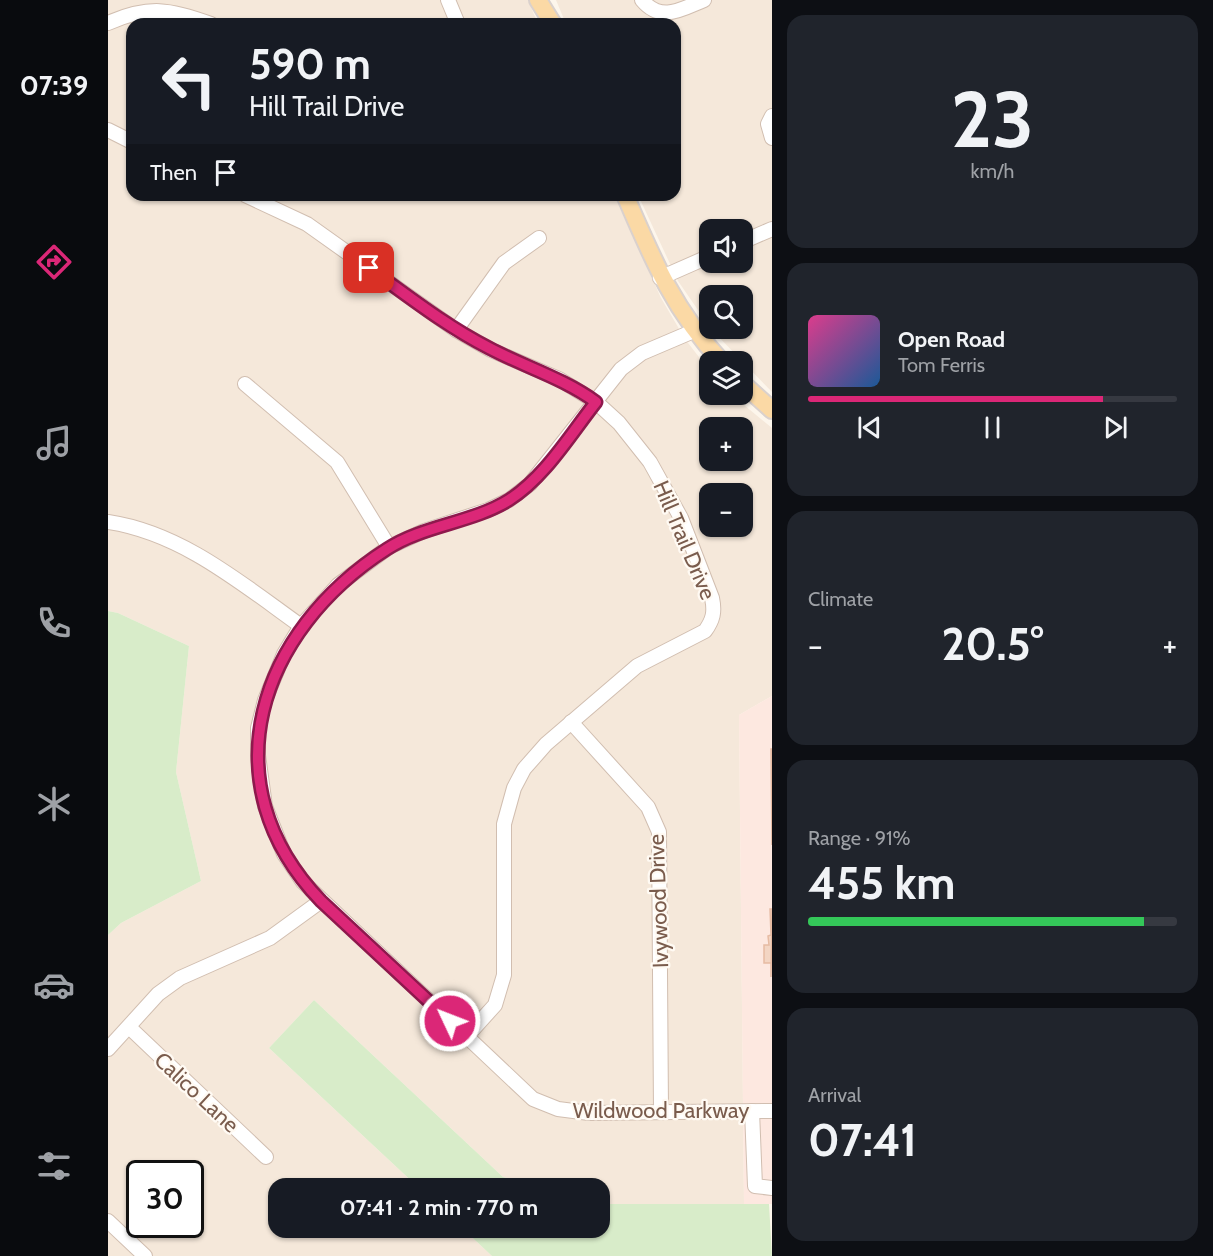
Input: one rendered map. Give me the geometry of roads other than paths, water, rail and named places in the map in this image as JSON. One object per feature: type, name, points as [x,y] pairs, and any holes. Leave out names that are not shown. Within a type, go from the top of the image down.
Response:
[{"type":"main road","points":[[531,0],[539,18]]},
{"type":"main road","points":[[538,0],[550,18]]},
{"type":"main road","points":[[550,0],[553,18]]},
{"type":"main road","points":[[628,201],[660,278],[713,351]]},
{"type":"main road","points":[[753,393],[772,410]]},
{"type":"street","points":[[448,0],[456,18]]},
{"type":"street","points":[[642,0],[655,11],[672,14],[704,0]]},
{"type":"street","points":[[108,23],[131,13],[165,10],[191,18]]},
{"type":"street","points":[[772,116],[768,124],[772,138]]},
{"type":"street","points":[[108,130],[126,139]]},
{"type":"street","name":"Hill Trail Drive","points":[[258,201],[307,224],[456,330],[491,350],[559,378],[596,402],[640,447],[665,486],[705,578],[714,610],[712,622],[705,631],[637,666],[546,744],[524,769],[508,803],[504,824],[504,975],[495,1005],[466,1036]]},
{"type":"street","points":[[753,237],[772,229]]},
{"type":"street","points":[[456,330],[504,263],[539,238]]},
{"type":"street","points":[[660,278],[699,261]]},
{"type":"street","name":"Wildwood Parkway","points":[[696,330],[642,354],[621,369],[530,484],[509,500],[488,510],[424,531],[389,547],[338,585],[301,626],[284,654],[258,728],[258,755],[265,806],[274,832],[303,882],[522,1090],[546,1106],[589,1113],[772,1111]]},
{"type":"street","points":[[245,384],[337,462],[349,478],[389,547]]},
{"type":"street","points":[[108,522],[145,531],[180,545],[213,563],[301,626]]},
{"type":"street","name":"Ivywood Drive","points":[[571,722],[648,807],[659,832],[661,1111]]},
{"type":"street","points":[[108,1049],[158,994],[180,978],[270,938],[321,901]]},
{"type":"street","name":"Calico Lane","points":[[129,1027],[266,1157]]},
{"type":"street","points":[[752,1110],[754,1186],[772,1188]]},
{"type":"street","points":[[108,1221],[145,1256]]}]
